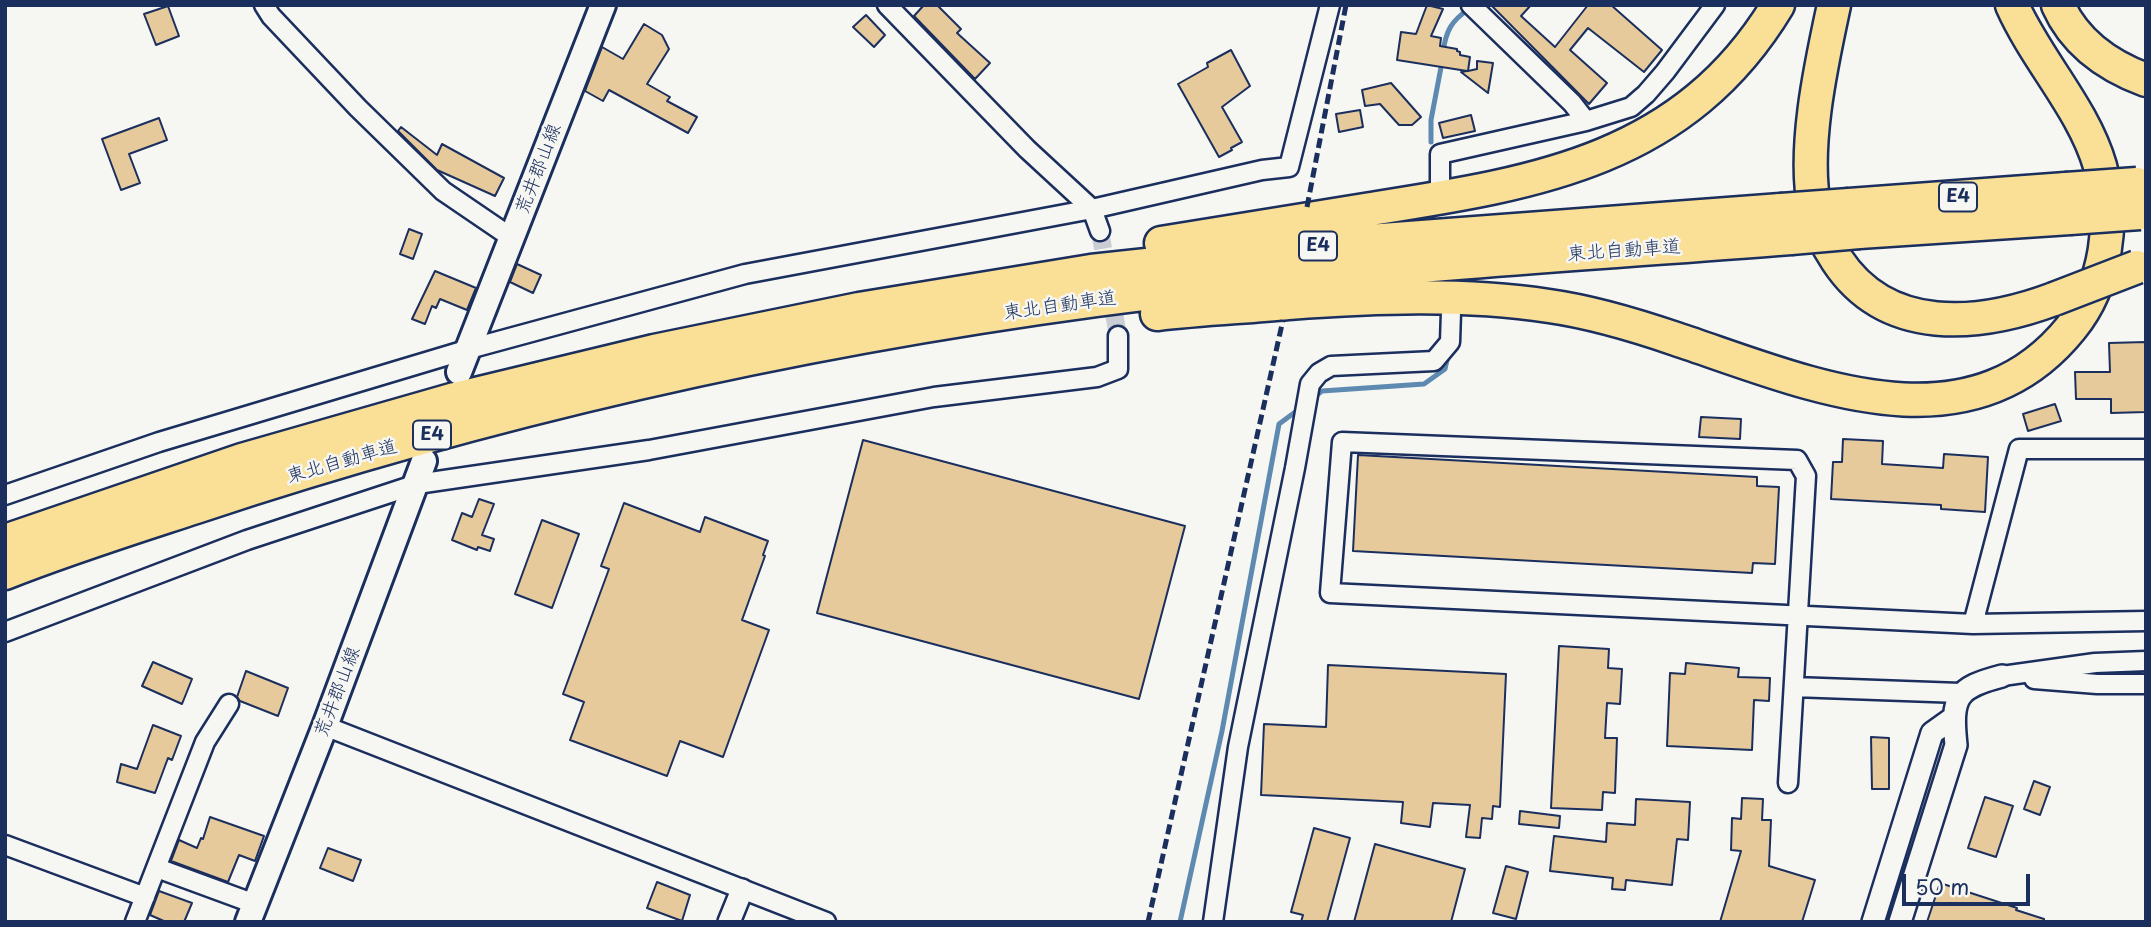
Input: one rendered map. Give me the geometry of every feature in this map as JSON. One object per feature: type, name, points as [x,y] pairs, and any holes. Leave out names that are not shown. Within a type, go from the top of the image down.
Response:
[{"type":"highway","points":[[864,323],[971,279],[1087,255],[1519,184],[1567,170],[1640,139],[1684,111],[1724,77],[1747,52],[1778,5]]},
{"type":"highway","points":[[1834,5],[1816,104],[1811,148],[1812,186],[1821,232],[1843,269],[1856,284],[1892,307],[1941,320],[1998,316],[2022,311],[2141,266]]},
{"type":"highway","points":[[864,323],[984,335],[1099,319],[1177,312],[1388,296],[1446,297],[1586,312],[1672,337],[1801,382],[1870,397],[1926,400],[1977,392],[1999,384],[2038,362],[2078,320],[2102,268],[2107,235],[2106,197],[2099,165],[2090,142],[2012,5]]},
{"type":"highway","points":[[2059,5],[2076,34],[2094,53],[2114,66],[2146,80]]},
{"type":"highway","name":"東北自動車道","points":[[5,573],[257,487],[443,432],[662,379],[864,323],[1091,271],[1441,234],[1786,224],[2142,198]]},
{"type":"highway","name":"東北自動車道","points":[[5,541],[242,460],[455,399],[681,345],[864,323]]},
{"type":"main road","name":"荒井郡山線","points":[[459,372],[603,5]]},
{"type":"main road","name":"荒井郡山線","points":[[251,913],[325,726],[420,472]]},
{"type":"street","points":[[264,5],[271,16],[358,108],[443,191],[512,237]]},
{"type":"street","points":[[887,5],[1027,149],[1092,209],[1100,230]]},
{"type":"street","points":[[5,495],[159,442],[469,349],[745,274],[1092,209],[1262,170],[1289,167],[1330,5]]},
{"type":"street","points":[[1471,5],[1572,103],[1586,121]]},
{"type":"street","points":[[1440,185],[1440,154],[1586,121],[1631,107],[1641,100],[1665,72],[1715,5]]},
{"type":"street","points":[[1213,922],[1238,747],[1310,384],[1331,366],[1434,361],[1450,342],[1451,313]]},
{"type":"street","points":[[5,632],[420,472],[649,450],[933,397],[1097,377],[1118,369],[1118,336]]},
{"type":"street","points":[[1788,783],[1794,687],[1798,616],[1806,476],[1797,460],[1342,442],[1330,593],[1798,616],[1973,624],[2146,621]]},
{"type":"street","points":[[1973,624],[2019,449],[2146,449]]},
{"type":"street","points":[[1794,687],[1960,693],[1975,683],[2002,676],[2095,663],[2146,661]]},
{"type":"street","points":[[2002,676],[2097,684],[2146,684]]},
{"type":"street","points":[[1900,922],[1955,745],[1953,718],[1960,693]]},
{"type":"street","points":[[135,922],[205,742],[229,704]]},
{"type":"street","points":[[1874,922],[1933,733],[1953,718]]},
{"type":"street","points":[[325,726],[826,922]]},
{"type":"street","points":[[5,845],[145,897]]},
{"type":"street","points":[[157,867],[251,913]]},
{"type":"street","points":[[729,922],[742,890]]},
{"type":"building","points":[[924,5],[937,5],[961,29],[957,33],[990,63],[975,79],[914,16]]},
{"type":"building","points":[[1427,5],[1443,9],[1431,36],[1441,38],[1440,46],[1457,49],[1460,55],[1470,57],[1468,71],[1477,69],[1477,61],[1493,63],[1488,93],[1461,72],[1467,71],[1397,60],[1401,32],[1416,34]]},
{"type":"building","points":[[1491,5],[1531,5],[1521,16],[1555,47],[1588,5],[1611,5],[1662,50],[1644,72],[1588,28],[1570,50],[1607,83],[1589,104]]},
{"type":"building","points":[[168,6],[179,36],[156,45],[144,14]]},
{"type":"building","points":[[866,15],[885,35],[874,47],[853,27]]},
{"type":"building","points":[[644,24],[662,35],[669,49],[647,84],[670,97],[667,101],[697,117],[688,133],[609,90],[603,101],[585,91],[602,47],[623,59]]},
{"type":"building","points":[[1231,50],[1250,86],[1222,107],[1242,142],[1219,157],[1178,84]]},
{"type":"building","points":[[1391,83],[1421,117],[1412,125],[1399,125],[1380,104],[1365,106],[1362,90]]},
{"type":"building","points":[[1360,110],[1363,127],[1339,132],[1336,114]]},
{"type":"building","points":[[1471,115],[1475,131],[1443,138],[1439,123]]},
{"type":"building","points":[[159,118],[167,140],[129,154],[140,183],[121,190],[102,139]]},
{"type":"building","points":[[401,127],[437,155],[442,144],[504,178],[495,196],[437,170],[398,131]]},
{"type":"building","points":[[409,229],[422,234],[413,259],[400,254]]},
{"type":"building","points":[[517,264],[541,275],[533,293],[510,282]]},
{"type":"building","points":[[435,271],[476,288],[467,310],[440,299],[436,308],[432,306],[425,324],[412,319]]},
{"type":"building","points":[[2146,342],[2146,412],[2111,413],[2111,399],[2076,399],[2075,372],[2110,372],[2109,343]]},
{"type":"building","points":[[2055,404],[2061,421],[2028,431],[2023,414]]},
{"type":"building","points":[[1701,417],[1741,419],[1740,439],[1699,437]]},
{"type":"building","points":[[1843,439],[1883,441],[1882,464],[1943,468],[1944,454],[1988,457],[1985,512],[1941,509],[1941,505],[1831,499],[1833,462],[1842,462]]},
{"type":"building","points":[[863,440],[1185,526],[1139,699],[817,613]]},
{"type":"building","points":[[1358,455],[1757,477],[1757,486],[1779,487],[1775,564],[1753,563],[1752,573],[1353,551]]},
{"type":"building","points":[[479,499],[494,504],[482,535],[494,539],[490,551],[478,547],[477,550],[452,540],[462,513],[472,517]]},
{"type":"building","points":[[624,503],[700,532],[705,517],[768,541],[742,620],[769,630],[723,757],[680,741],[667,776],[570,740],[584,702],[563,694],[609,569],[601,566]]},
{"type":"building","points":[[542,520],[579,534],[552,608],[515,594]]},
{"type":"building","points":[[1559,646],[1609,649],[1608,668],[1622,669],[1620,704],[1607,703],[1605,738],[1617,738],[1615,793],[1603,792],[1602,810],[1551,808]]},
{"type":"building","points":[[153,662],[192,679],[182,704],[142,686]]},
{"type":"building","points":[[1686,663],[1739,668],[1738,677],[1770,678],[1769,701],[1754,700],[1752,750],[1667,746],[1670,673],[1685,674]]},
{"type":"building","points":[[1328,665],[1506,674],[1500,807],[1493,806],[1492,819],[1482,818],[1480,838],[1466,837],[1470,805],[1433,803],[1430,827],[1401,823],[1403,802],[1261,795],[1264,724],[1326,727]]},
{"type":"building","points":[[246,671],[288,688],[278,716],[240,701],[237,697]]},
{"type":"building","points":[[153,725],[181,736],[172,760],[168,758],[155,793],[117,782],[121,764],[137,769]]},
{"type":"building","points":[[1871,737],[1889,738],[1889,789],[1872,789]]},
{"type":"building","points":[[2034,781],[2050,787],[2040,815],[2024,809]]},
{"type":"building","points":[[1985,797],[2013,806],[1996,857],[1968,848]]},
{"type":"building","points":[[1742,798],[1763,799],[1762,820],[1771,820],[1769,866],[1815,880],[1802,922],[1720,922],[1741,851],[1731,850],[1732,818],[1741,819]]},
{"type":"building","points":[[1636,799],[1690,802],[1688,840],[1677,839],[1672,885],[1626,880],[1625,890],[1612,889],[1613,878],[1550,871],[1554,836],[1606,842],[1607,823],[1635,825]]},
{"type":"building","points":[[1520,811],[1560,816],[1559,828],[1519,824]]},
{"type":"building","points":[[210,817],[264,836],[255,861],[239,855],[228,882],[171,861],[179,840],[197,848]]},
{"type":"building","points":[[1314,828],[1350,838],[1327,922],[1301,922],[1303,915],[1291,912]]},
{"type":"building","points":[[1375,844],[1465,869],[1451,922],[1354,922]]},
{"type":"building","points":[[328,848],[361,860],[353,881],[320,868]]},
{"type":"building","points":[[1506,866],[1528,872],[1516,919],[1493,913]]},
{"type":"building","points":[[657,882],[690,895],[682,921],[647,908]]},
{"type":"building","points":[[1940,883],[2017,908],[2016,910],[2044,919],[2044,922],[1927,922]]},
{"type":"building","points":[[159,891],[192,903],[184,922],[166,922],[150,915]]},
{"type":"waterway","points":[[1443,52],[1450,27],[1469,9]]},
{"type":"waterway","points":[[1431,142],[1431,120],[1442,62]]},
{"type":"waterway","points":[[1312,399],[1322,391],[1424,384],[1445,369],[1447,360]]},
{"type":"waterway","points":[[1180,922],[1222,731],[1279,424],[1302,407]]},
{"type":"tunnel","points":[[1440,190],[1450,305]]},
{"type":"tunnel","points":[[1100,231],[1118,336]]},
{"type":"railway","points":[[1307,207],[1346,5]]},
{"type":"railway","points":[[1148,922],[1283,320]]}]
